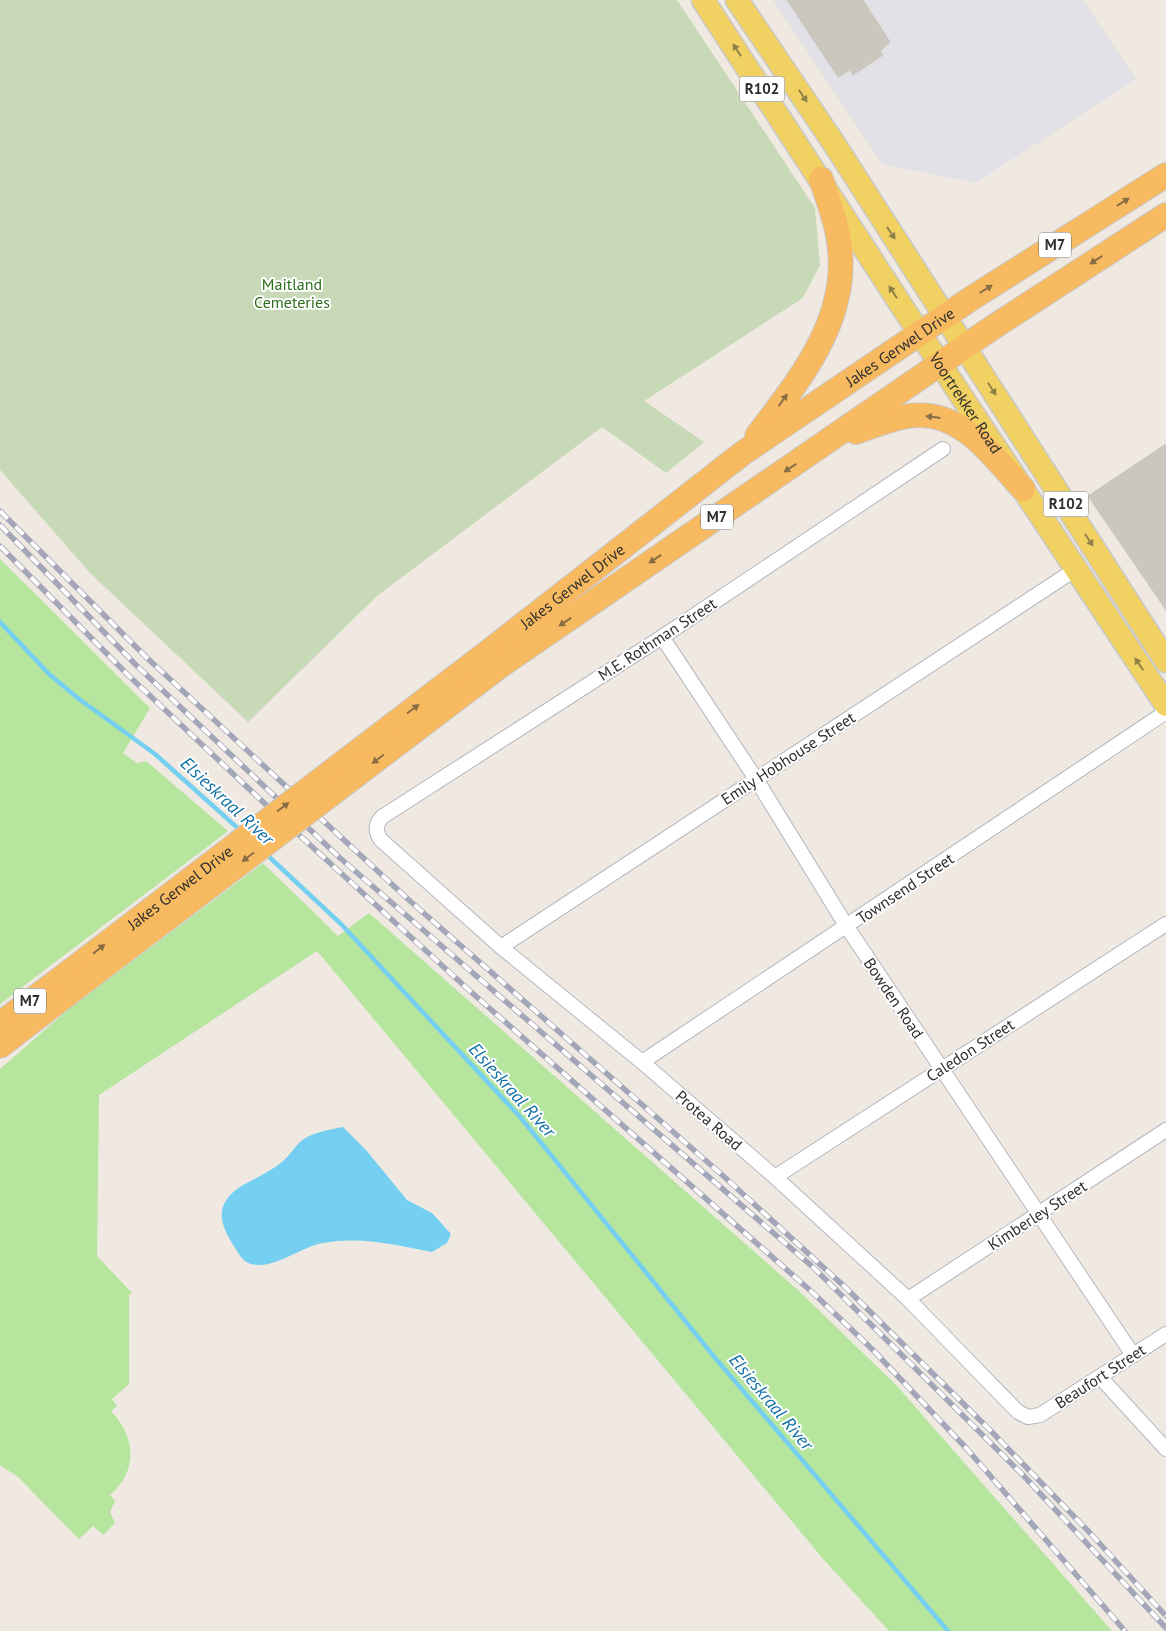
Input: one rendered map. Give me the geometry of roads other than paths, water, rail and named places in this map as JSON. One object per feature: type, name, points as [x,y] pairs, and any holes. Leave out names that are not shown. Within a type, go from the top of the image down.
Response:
[{"type":"highway","name":"Jakes Gerwel Drive","points":[[3,1040],[65,986],[496,658],[744,453],[945,316],[1166,175]]},
{"type":"highway","points":[[744,453],[811,361],[826,332],[835,308],[840,282],[840,250],[834,219],[821,179]]},
{"type":"highway","name":"Jakes Gerwel Drive","points":[[496,658],[830,441],[941,363],[1166,215]]},
{"type":"highway","points":[[830,441],[897,419],[916,416],[937,416],[955,423],[968,432],[1023,490]]},
{"type":"main road","name":"Voortrekker Road","points":[[703,0],[1023,490],[1166,705]]},
{"type":"main road","name":"Voortrekker Road","points":[[736,0],[828,134],[1166,661]]},
{"type":"street","name":"M.E. Rothman Street","points":[[376,831],[376,826],[382,817],[662,636],[943,449]]},
{"type":"street","name":"Emily Hobhouse Street","points":[[501,947],[1076,569]]},
{"type":"street","name":"Bowden Road","points":[[662,636],[756,779],[847,927],[1133,1355]]},
{"type":"street","name":"Townsend Street","points":[[642,1062],[847,927],[1166,712]]},
{"type":"street","name":"Protea Road","points":[[376,831],[381,840],[501,947],[642,1062],[775,1177],[908,1299],[1018,1412],[1033,1417]]},
{"type":"street","name":"Caledon Street","points":[[775,1177],[1166,924]]},
{"type":"street","name":"Kimberley Street","points":[[908,1299],[1040,1215],[1166,1130]]},
{"type":"street","name":"Beaufort Street","points":[[1033,1417],[1100,1377],[1166,1334]]},
{"type":"street","points":[[1100,1377],[1166,1449]]},
{"type":"water","points":[[343,1127],[366,1150],[407,1200],[432,1213],[451,1234],[447,1243],[432,1252],[378,1242],[337,1241],[314,1245],[269,1264],[260,1265],[246,1262],[229,1239],[222,1221],[223,1206],[227,1199],[243,1185],[282,1162],[300,1142],[320,1132]]},
{"type":"waterway","name":"Elsieskraal River","points":[[0,622],[49,674],[79,699],[155,754],[241,831]]},
{"type":"waterway","name":"Elsieskraal River","points":[[265,853],[341,924],[521,1118],[716,1359],[948,1631]]},
{"type":"railway","points":[[0,511],[145,656],[410,901],[720,1173],[845,1287],[988,1428],[1091,1534],[1166,1616]]},
{"type":"railway","points":[[0,525],[137,666],[340,858],[814,1268],[1021,1473],[1166,1628]]},
{"type":"railway","points":[[0,546],[129,676],[262,801],[470,991],[812,1292],[872,1349],[967,1449],[1125,1631]]},
{"type":"park label","name":"Maitland Cemeteries","points":[[292,293]]}]
